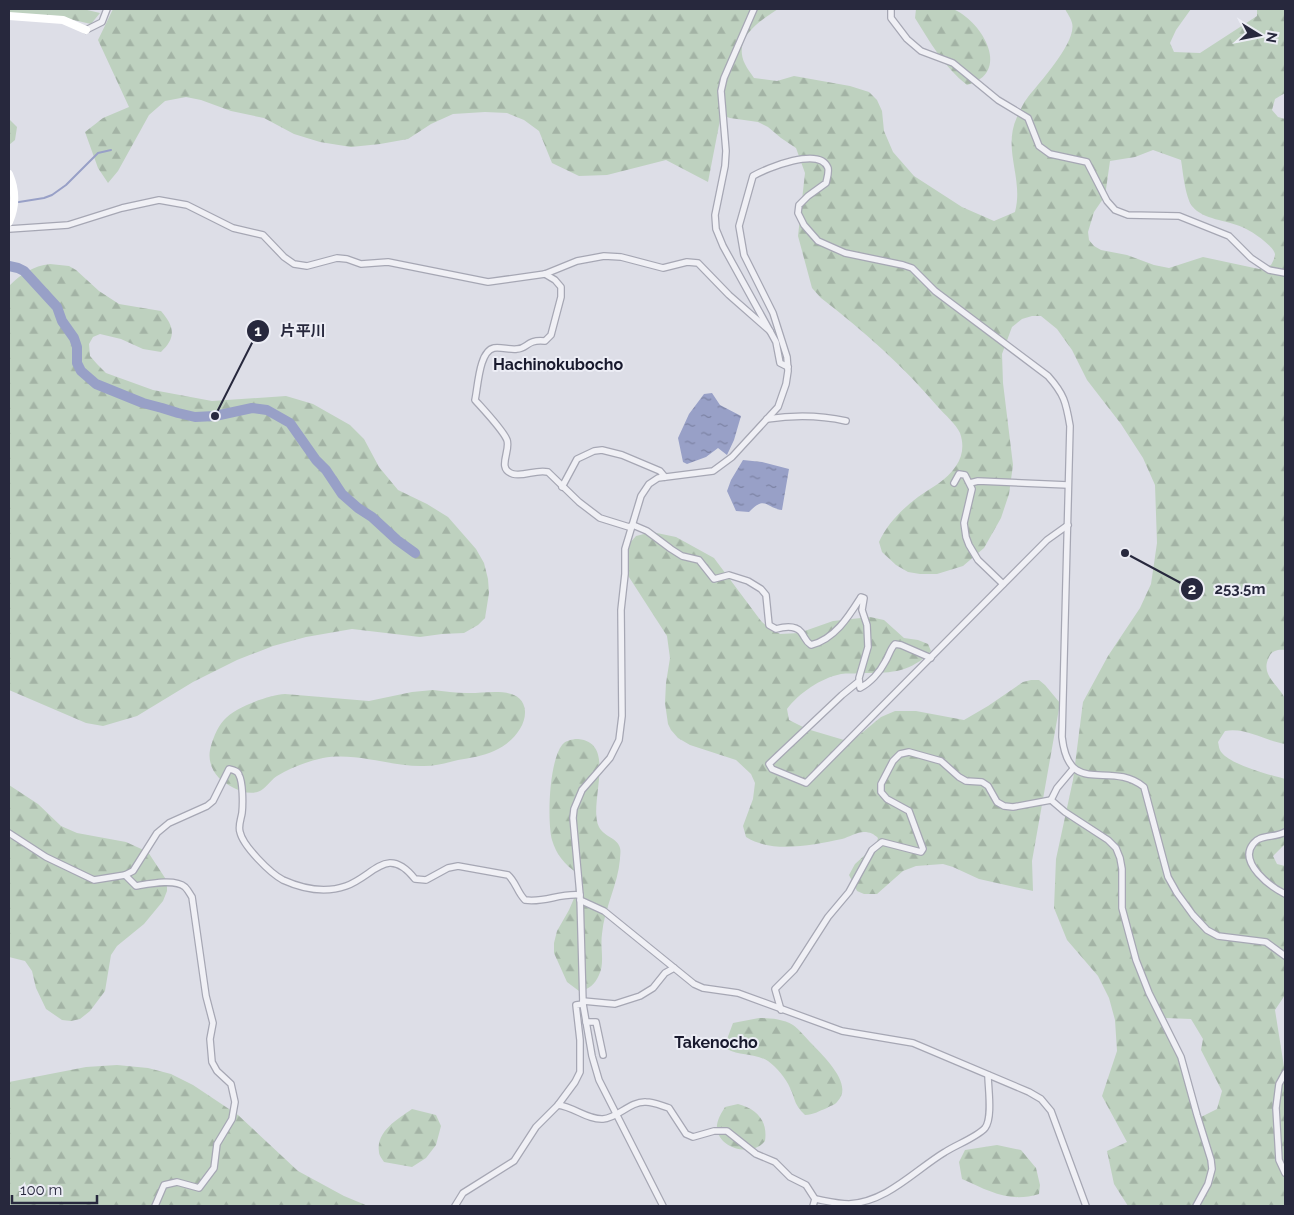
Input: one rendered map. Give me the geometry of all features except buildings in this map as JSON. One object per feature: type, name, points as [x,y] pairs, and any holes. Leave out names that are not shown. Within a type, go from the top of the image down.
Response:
[{"type":"street","points":[[9,16],[63,20],[86,30],[102,22],[107,9]]},
{"type":"street","points":[[754,9],[724,78],[721,91],[726,151],[725,166],[715,215],[716,229],[723,246],[776,342],[780,362],[788,366]]},
{"type":"street","points":[[891,9],[891,18],[907,39],[921,51],[953,63],[998,100],[1028,118],[1039,146],[1050,154],[1087,162],[1107,201],[1115,210],[1128,216],[1179,216],[1229,236],[1250,258],[1269,270],[1285,274]]},
{"type":"street","points":[[663,1206],[599,1080],[592,1056],[583,1002],[580,898],[573,818],[574,809],[582,790],[610,758],[620,740],[622,716],[621,610],[625,574],[625,549],[641,496],[649,484],[658,478],[713,471],[732,458],[778,407],[783,394],[788,371],[786,357],[773,313],[744,255],[739,226],[753,176],[762,171],[812,157],[821,160],[827,166],[826,183],[799,205],[798,213],[804,225],[818,241],[845,253],[912,268],[935,291],[1048,376],[1057,386],[1066,402],[1070,426],[1062,737],[1064,753],[1073,769],[1083,773],[1128,777],[1144,787],[1168,877],[1193,915],[1207,930],[1218,936],[1266,942],[1285,956]]},
{"type":"street","points":[[9,174],[15,195],[9,222]]},
{"type":"street","points":[[9,229],[68,225],[122,208],[159,200],[187,205],[233,228],[263,235],[284,257],[294,264],[307,266],[336,258],[347,259],[361,264],[388,262],[488,282],[545,274],[577,261],[610,255],[663,268],[687,262],[698,263],[729,295],[770,331]]},
{"type":"street","points":[[545,274],[555,280],[561,287],[562,297],[551,335],[545,341],[530,341],[520,349],[492,348],[482,359],[476,400],[506,438],[507,449],[504,465],[506,469],[513,474],[536,471],[548,472],[562,487],[600,518],[629,527],[633,525],[647,531],[682,556],[699,560],[714,579],[729,575],[748,580],[766,595],[769,625],[776,629],[782,627],[795,628],[800,631],[805,641],[811,645],[819,643],[843,624],[861,597],[864,598],[862,610],[867,625],[868,647],[858,682],[860,688],[867,684],[884,664],[895,644],[931,658]]},
{"type":"street","points":[[767,419],[790,415],[823,416],[846,421]]},
{"type":"street","points":[[562,487],[577,459],[594,451],[602,450],[622,455],[660,471],[665,477]]},
{"type":"street","points":[[954,483],[956,477],[961,474],[965,475],[972,489],[964,523],[968,545],[978,560],[1003,584]]},
{"type":"street","points":[[970,483],[978,481],[1068,485]]},
{"type":"street","points":[[858,682],[768,764],[772,769],[806,783],[1047,540],[1068,526]]},
{"type":"street","points":[[781,1010],[775,989],[794,970],[828,917],[850,892],[872,850],[882,842],[922,852],[923,850],[909,811],[887,799],[881,792],[881,784],[893,761],[900,754],[909,752],[941,761],[966,781],[982,782],[988,786],[997,802],[1004,806],[1013,807],[1051,800]]},
{"type":"street","points":[[9,833],[46,857],[94,880],[125,875],[133,871],[157,833],[169,823],[207,806],[213,801],[230,769],[239,775],[242,796],[240,833],[256,857],[273,873],[281,879],[298,886],[330,890],[346,886],[388,862],[401,865],[415,879],[422,880],[426,880],[448,868],[458,866],[508,875],[513,879],[524,900],[535,902],[567,894],[580,898],[604,911],[694,984],[703,988],[738,993],[842,1031],[913,1042],[1029,1092],[1041,1099],[1051,1112],[1086,1206]]},
{"type":"street","points":[[1051,800],[1057,788],[1073,769]]},
{"type":"street","points":[[1051,800],[1065,812],[1108,840],[1116,848],[1120,858],[1122,869],[1122,908],[1136,960],[1149,993],[1181,1057],[1210,1160],[1212,1170],[1208,1184],[1196,1206]]},
{"type":"street","points":[[1285,832],[1258,840],[1250,848],[1248,856],[1258,874],[1285,894]]},
{"type":"street","points":[[125,875],[136,886],[167,882],[180,884],[186,888],[192,898],[206,996],[213,1023],[210,1040],[212,1062],[217,1071],[232,1084],[235,1102],[232,1119],[217,1144],[214,1168],[204,1184],[199,1188],[177,1182],[164,1185],[154,1206]]},
{"type":"street","points":[[455,1206],[463,1193],[514,1161],[536,1127],[558,1105],[575,1082],[580,1072],[580,1040],[576,1004],[583,1002],[615,1004],[640,996],[653,988],[665,973],[674,968]]},
{"type":"street","points":[[586,1022],[596,1022],[603,1055]]},
{"type":"street","points":[[1285,1073],[1279,1084],[1276,1108],[1279,1160],[1285,1173]]},
{"type":"street","points":[[558,1105],[568,1106],[591,1118],[608,1118],[637,1104],[646,1102],[669,1108],[686,1134],[693,1137],[714,1131],[727,1131],[756,1154],[775,1162],[790,1177],[806,1185],[815,1199],[847,1204],[876,1196],[911,1177],[985,1127],[989,1118],[988,1075]]},
{"type":"street","points":[[812,1206],[815,1199]]},
{"type":"green space","points":[[942,8],[955,10],[965,16],[975,26],[983,36],[990,59],[988,70],[981,79],[967,85],[951,70],[938,54],[915,18],[916,9]]},
{"type":"green space","points":[[9,9],[83,9],[100,13],[91,24],[56,16],[9,13]]},
{"type":"green space","points":[[113,9],[778,9],[750,31],[742,46],[745,64],[754,78],[777,81],[794,76],[850,86],[869,92],[877,100],[882,111],[884,131],[893,152],[914,176],[962,207],[994,221],[1015,212],[1017,187],[1012,153],[1013,129],[1025,102],[1056,61],[1069,40],[1072,23],[1065,9],[1191,9],[1176,30],[1170,43],[1174,52],[1200,53],[1257,16],[1257,9],[1285,9],[1285,93],[1275,99],[1272,110],[1278,117],[1285,119],[1285,650],[1278,650],[1272,653],[1267,663],[1267,669],[1270,678],[1285,700],[1285,744],[1233,730],[1225,731],[1218,742],[1221,752],[1234,762],[1285,779],[1285,844],[1273,856],[1277,864],[1285,866],[1285,995],[1275,1010],[1285,1073],[1285,1206],[1128,1206],[1114,1184],[1107,1151],[1127,1142],[1102,1096],[1117,1051],[1115,1020],[1109,998],[1098,976],[1067,940],[1054,908],[1056,859],[1073,780],[1083,702],[1108,656],[1140,608],[1151,584],[1157,543],[1155,485],[1143,458],[1121,424],[1087,380],[1072,350],[1057,329],[1041,316],[1022,319],[1012,327],[1002,354],[1003,383],[1013,465],[1009,494],[1001,518],[984,548],[963,566],[937,574],[908,572],[896,565],[882,552],[879,542],[886,529],[901,512],[918,497],[943,480],[956,466],[962,450],[960,433],[897,363],[868,336],[821,298],[812,288],[798,236],[805,173],[796,148],[768,127],[758,122],[721,115],[708,182],[666,160],[607,175],[579,176],[552,163],[539,131],[524,120],[507,113],[453,114],[431,124],[408,139],[351,147],[320,142],[294,134],[264,118],[231,111],[201,100],[186,97],[165,101],[149,115],[118,171],[108,183],[98,168],[85,132],[103,118],[129,107],[98,40]],"holes":[[[1153,150],[1181,160],[1188,196],[1192,206],[1197,211],[1209,217],[1242,227],[1261,238],[1270,246],[1275,254],[1271,265],[1259,269],[1203,257],[1169,268],[1154,265],[1127,255],[1101,250],[1094,246],[1089,240],[1088,232],[1094,212],[1105,196],[1110,161],[1135,157]],[[1166,1018],[1191,1019],[1203,1039],[1201,1050],[1222,1091],[1217,1109],[1199,1118]]]},
{"type":"green space","points":[[9,119],[17,127],[15,140],[9,145]]},
{"type":"green space","points":[[50,264],[69,266],[99,291],[119,304],[161,311],[169,322],[172,332],[171,337],[161,352],[143,349],[121,339],[100,334],[93,337],[89,344],[90,356],[106,373],[153,390],[212,401],[286,396],[313,404],[350,425],[364,439],[379,467],[398,490],[448,517],[476,549],[484,563],[488,579],[489,593],[485,618],[478,625],[464,633],[420,637],[352,629],[306,637],[273,646],[237,660],[193,682],[137,716],[103,726],[86,723],[9,690],[9,286],[28,271]]},
{"type":"green space","points":[[652,532],[676,537],[714,558],[761,621],[780,634],[799,633],[833,621],[870,617],[884,620],[904,638],[928,644],[931,651],[923,659],[907,668],[889,672],[841,674],[811,687],[787,709],[789,720],[807,729],[844,740],[858,736],[881,717],[895,711],[916,711],[964,720],[1023,682],[1039,680],[1045,685],[1060,703],[1032,861],[1033,891],[979,879],[943,864],[916,866],[903,871],[877,894],[864,894],[857,891],[849,875],[855,864],[876,845],[878,838],[872,834],[861,832],[842,839],[793,847],[768,845],[746,837],[743,826],[753,799],[755,783],[751,774],[736,760],[690,745],[678,738],[668,724],[665,703],[670,658],[667,636],[627,574],[628,545],[636,536]]},
{"type":"green space","points":[[433,690],[463,693],[502,692],[510,694],[517,697],[523,703],[525,717],[523,724],[516,735],[505,745],[481,756],[424,766],[412,766],[361,758],[323,758],[288,770],[275,777],[263,789],[252,793],[240,791],[228,785],[219,778],[211,765],[210,750],[221,723],[229,715],[244,706],[262,699],[285,694],[369,701],[412,692]]},
{"type":"green space","points":[[575,739],[588,742],[596,750],[599,761],[599,774],[596,817],[601,830],[617,842],[620,851],[617,878],[603,924],[601,970],[594,984],[579,991],[567,982],[554,953],[557,931],[575,896],[577,873],[565,863],[556,850],[550,831],[550,791],[554,764],[563,744]]},
{"type":"green space","points":[[9,785],[38,804],[61,826],[77,833],[126,842],[148,852],[167,881],[167,891],[163,901],[144,924],[117,946],[111,955],[105,991],[90,1011],[80,1019],[62,1020],[46,1009],[36,988],[32,971],[25,961],[9,957]]},
{"type":"green space","points":[[759,1018],[781,1020],[793,1025],[823,1056],[840,1079],[842,1095],[836,1103],[816,1113],[805,1115],[797,1104],[786,1080],[771,1063],[763,1058],[727,1049],[726,1042],[733,1023]]},
{"type":"green space","points":[[117,1065],[148,1068],[171,1074],[193,1085],[238,1115],[298,1171],[344,1196],[368,1206],[9,1206],[9,1082],[86,1067]]},
{"type":"green space","points":[[738,1104],[751,1109],[763,1122],[765,1141],[759,1146],[743,1150],[735,1148],[727,1144],[718,1133],[717,1125],[725,1107]]},
{"type":"green space","points":[[412,1109],[436,1115],[441,1126],[436,1145],[426,1158],[412,1167],[384,1162],[379,1153],[379,1145],[384,1132],[395,1121]]},
{"type":"green space","points":[[997,1145],[1021,1150],[1036,1168],[1040,1185],[1039,1194],[1018,1197],[1009,1196],[990,1191],[962,1179],[959,1162],[965,1150]]},
{"type":"water","points":[[712,393],[720,405],[741,416],[734,440],[727,455],[718,448],[706,457],[687,464],[683,462],[678,438],[689,414],[704,394]]},
{"type":"water","points":[[743,460],[762,462],[789,469],[782,510],[762,503],[749,512],[736,511],[727,491]]},
{"type":"waterway","points":[[19,202],[52,195],[66,185],[98,153],[111,150]]},
{"type":"waterway","points":[[9,266],[24,271],[57,307],[62,321],[74,338],[77,347],[77,363],[81,371],[96,384],[143,403],[195,417],[215,416],[252,408],[267,410],[290,423],[342,494],[415,553]]},
{"type":"place","name":"片平川","points":[[215,416]]},
{"type":"place","name":"253.5m","points":[[1125,553]]},
{"type":"district","name":"Hachinokubocho","points":[[558,364]]},
{"type":"district","name":"Takenocho","points":[[716,1042]]}]
